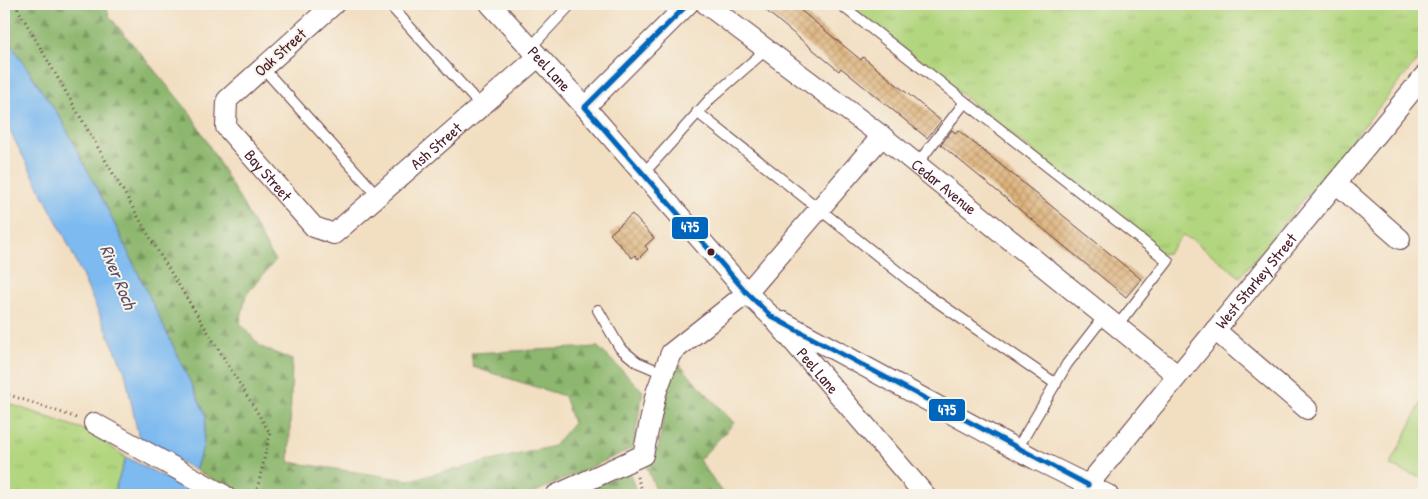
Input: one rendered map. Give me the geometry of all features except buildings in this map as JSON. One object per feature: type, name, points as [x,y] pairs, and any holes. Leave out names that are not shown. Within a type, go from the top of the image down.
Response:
[{"type":"street","name":"Oak Street","points":[[227,100],[334,4]]},
{"type":"street","name":"Peel Lane","points":[[490,4],[585,107],[747,293],[772,317],[925,495]]},
{"type":"street","points":[[585,107],[688,4]]},
{"type":"street","name":"Cedar Avenue","points":[[706,4],[882,136],[1177,375]]},
{"type":"street","name":"Ash Street","points":[[334,234],[481,106],[534,52]]},
{"type":"street","name":"West Starkey Street","points":[[1085,490],[1177,375],[1424,76]]},
{"type":"street","name":"Bay Street","points":[[227,100],[226,126],[314,228],[334,234]]},
{"type":"street","points":[[556,495],[643,455],[656,393],[670,353],[747,293],[882,136]]},
{"type":"street","points":[[1336,183],[1400,239]]},
{"type":"street","points":[[772,317],[1017,449],[1085,490],[1108,495]]},
{"type":"street","points":[[1216,330],[1307,409]]},
{"type":"street","points":[[94,423],[224,495]]},
{"type":"lane","points":[[389,4],[481,106]]},
{"type":"lane","points":[[534,52],[571,4]]},
{"type":"lane","points":[[840,4],[1168,261],[1067,364],[1017,449]]},
{"type":"lane","points":[[643,174],[697,112],[719,90],[767,49]]},
{"type":"lane","points":[[263,68],[378,196]]},
{"type":"lane","points":[[917,164],[966,102]]},
{"type":"lane","points":[[697,112],[926,294],[1056,384]]},
{"type":"lane","points":[[598,310],[620,348],[637,362],[663,373]]},
{"type":"path","points":[[15,4],[159,253],[270,433],[256,495]]},
{"type":"path","points":[[4,393],[94,423]]},
{"type":"green space","points":[[4,4],[106,4],[109,16],[191,114],[275,261],[246,295],[240,323],[261,347],[292,360],[289,462],[409,480],[554,446],[573,423],[564,396],[473,367],[471,353],[598,347],[643,391],[633,448],[529,495],[243,495],[195,470],[203,447],[206,415],[106,206],[61,119],[4,34]]},
{"type":"green space","points":[[848,4],[1424,4],[1424,52],[1240,277],[1192,239],[1183,235],[1168,253],[1161,254]]},
{"type":"green space","points":[[677,362],[734,423],[699,460],[725,495],[658,495],[645,463],[658,449],[668,387]]},
{"type":"green space","points":[[1424,397],[1424,479],[1390,466]]},
{"type":"green space","points":[[4,402],[88,431],[126,457],[114,492],[111,495],[4,495]]},
{"type":"green space","points":[[629,470],[637,495],[579,495]]},
{"type":"water","name":"River Roch","points":[[4,34],[61,119],[106,206],[206,415],[203,447],[195,470],[139,439],[125,372],[65,237],[4,120]]},
{"type":"water","points":[[126,457],[187,489],[184,495],[111,495],[114,492]]},
{"type":"transit line","name":"475","points":[[585,107],[688,4]]},
{"type":"transit line","name":"475","points":[[585,107],[747,293],[772,317],[1088,485]]}]
